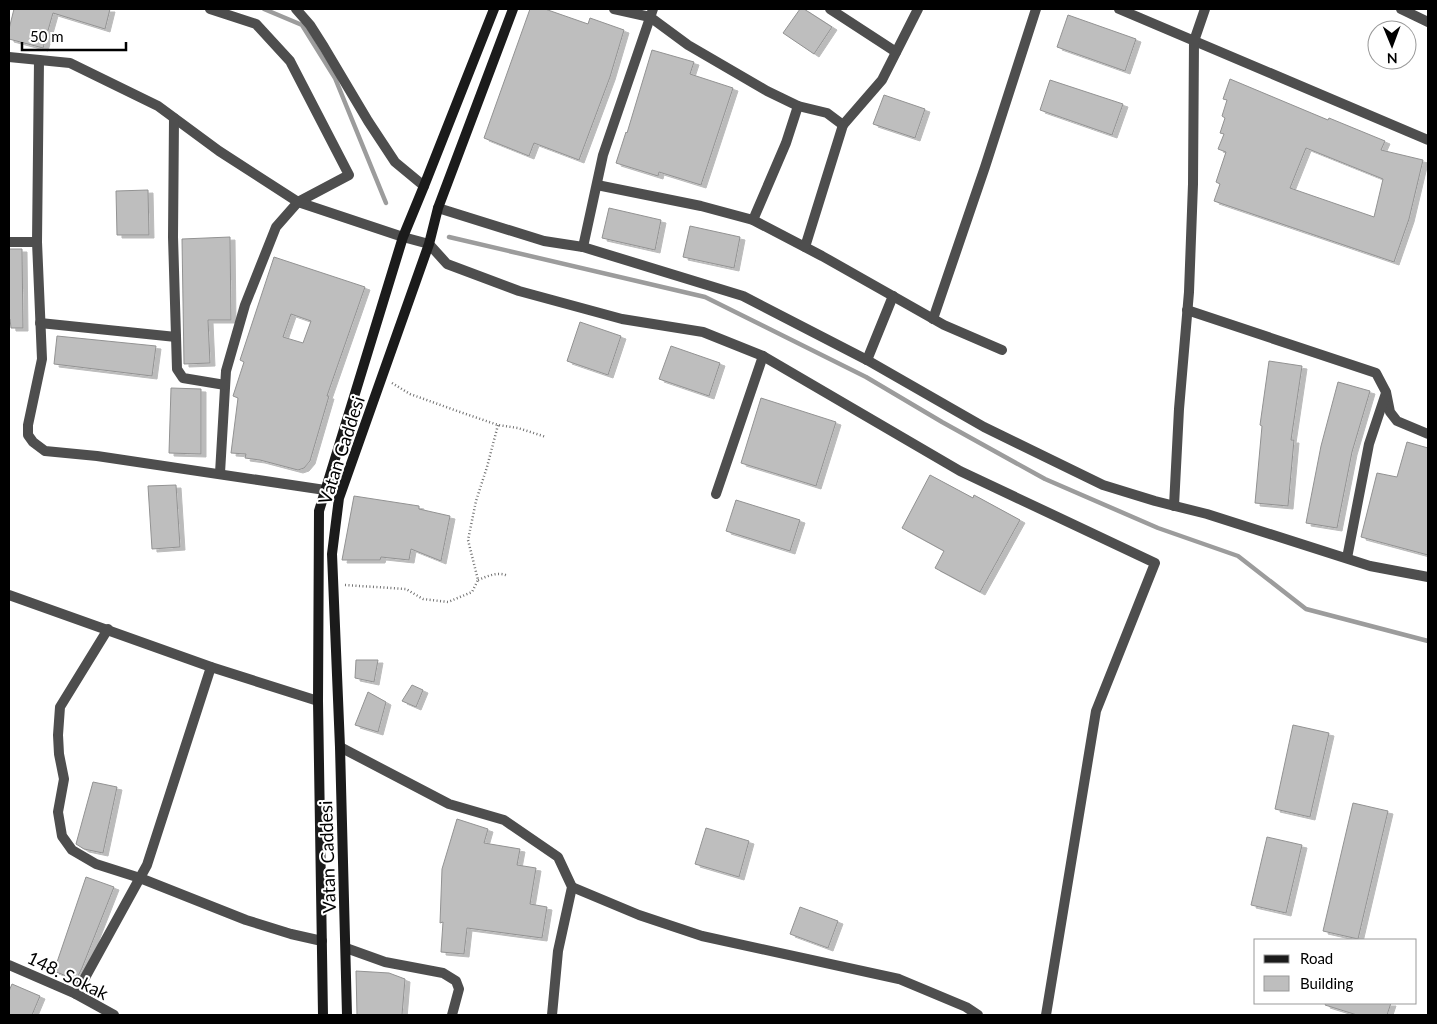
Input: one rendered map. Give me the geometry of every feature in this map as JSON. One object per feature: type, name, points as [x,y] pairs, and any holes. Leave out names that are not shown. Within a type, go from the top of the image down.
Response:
[{"type":"main road","name":"Vatan Caddesi","points":[[323,1015],[318,701],[318,511],[402,237],[494,9]]},
{"type":"main road","name":"Vatan Caddesi","points":[[347,1015],[340,747],[332,554],[339,498],[429,244],[438,208],[513,9]]},
{"type":"street","points":[[210,9],[256,24],[290,61],[349,174],[298,202],[276,227],[245,305],[226,371],[220,473]]},
{"type":"street","points":[[296,9],[315,32],[368,121],[395,162],[424,186]]},
{"type":"street","points":[[614,9],[651,13],[688,45],[767,91],[798,106],[827,113],[843,124]]},
{"type":"street","points":[[830,9],[896,52]]},
{"type":"street","points":[[805,247],[843,124],[882,80],[918,9]]},
{"type":"street","points":[[933,319],[1036,9]]},
{"type":"street","points":[[1119,9],[1428,140]]},
{"type":"street","points":[[1174,506],[1179,409],[1188,310],[1193,184],[1194,41],[1205,9]]},
{"type":"street","points":[[1401,9],[1428,22]]},
{"type":"street","points":[[583,247],[602,155],[651,13]]},
{"type":"street","points":[[9,57],[70,63],[158,106],[219,151],[298,202],[402,237],[429,244],[447,264],[519,291],[622,319],[704,332],[763,356],[960,471],[1156,563],[1096,711],[1046,1015]]},
{"type":"street","points":[[39,60],[36,242],[42,359],[28,425],[28,435],[33,442],[45,451],[97,456],[220,473],[325,490]]},
{"type":"street","points":[[752,220],[786,144],[798,106]]},
{"type":"street","points":[[174,118],[173,237],[177,369],[183,378],[225,385]]},
{"type":"street","points":[[597,185],[701,206],[752,220],[805,247],[933,319],[1002,350]]},
{"type":"street","points":[[438,208],[544,241],[583,247],[743,296],[868,360],[984,426],[1103,485],[1206,514],[1370,566],[1428,577]]},
{"type":"street","points":[[9,242],[36,242]]},
{"type":"street","points":[[868,360],[893,296]]},
{"type":"street","points":[[1188,310],[1376,373],[1386,392],[1390,412],[1397,421],[1428,434]]},
{"type":"street","points":[[40,323],[176,337]]},
{"type":"street","points":[[716,494],[763,356]]},
{"type":"street","points":[[1347,558],[1369,444],[1386,392]]},
{"type":"street","points":[[9,595],[211,666],[318,701]]},
{"type":"street","points":[[108,629],[60,707],[59,754],[64,779],[58,812],[62,836],[72,850],[96,864],[140,878],[246,920],[322,941]]},
{"type":"street","points":[[76,994],[147,865],[211,666]]},
{"type":"street","points":[[340,747],[449,804],[504,820],[558,858],[572,887],[558,951],[552,1015]]},
{"type":"street","points":[[572,887],[639,914],[702,936],[899,979],[966,1007],[978,1015]]},
{"type":"street","points":[[346,948],[385,962],[442,973],[456,981],[459,989],[452,1015]]},
{"type":"street","name":"148. Sokak","points":[[9,965],[76,994],[114,1015]]},
{"type":"path","points":[[382,377],[410,394],[498,425],[518,428],[546,437]]},
{"type":"path","points":[[333,584],[406,589],[423,599],[448,602],[472,592],[478,580],[468,540],[476,501],[498,425]]},
{"type":"path","points":[[478,580],[501,573],[508,576]]},
{"type":"building","points":[[14,9],[110,9],[105,29],[53,13],[43,48],[9,39],[9,29]]},
{"type":"building","points":[[530,9],[545,9],[588,24],[590,18],[624,30],[610,77],[579,160],[534,143],[529,156],[484,138]]},
{"type":"building","points":[[800,9],[804,9],[832,27],[814,54],[783,33]]},
{"type":"building","points":[[1068,15],[1136,39],[1125,71],[1057,47]]},
{"type":"building","points":[[652,50],[694,62],[690,74],[733,88],[701,185],[659,172],[658,176],[616,163]]},
{"type":"building","points":[[1230,79],[1328,120],[1329,118],[1385,141],[1381,150],[1423,160],[1409,219],[1394,262],[1214,201],[1220,184],[1216,182],[1226,152],[1218,149],[1224,134],[1220,133],[1225,118],[1222,116],[1227,100],[1223,99]],"holes":[[[1306,148],[1383,179],[1374,217],[1290,188]]]},
{"type":"building","points":[[1050,80],[1123,104],[1112,135],[1040,110]]},
{"type":"building","points":[[884,95],[925,109],[915,138],[873,124]]},
{"type":"building","points":[[148,190],[149,235],[117,235],[116,191]]},
{"type":"building","points":[[609,208],[661,220],[655,250],[602,238]]},
{"type":"building","points":[[690,226],[740,237],[734,268],[683,257]]},
{"type":"building","points":[[230,237],[231,320],[208,320],[210,363],[184,364],[182,239]]},
{"type":"building","points":[[9,249],[22,249],[23,328],[11,328],[9,319]]},
{"type":"building","points":[[274,257],[365,287],[327,396],[329,396],[310,461],[304,468],[298,470],[245,458],[246,454],[231,453],[238,398],[233,396],[244,362],[240,360]],"holes":[[[291,314],[311,321],[303,343],[283,337]]]},
{"type":"building","points":[[580,322],[621,336],[608,375],[567,361]]},
{"type":"building","points":[[57,336],[156,346],[152,376],[54,364]]},
{"type":"building","points":[[671,346],[720,363],[709,396],[659,379]]},
{"type":"building","points":[[1269,361],[1302,366],[1291,440],[1294,440],[1288,506],[1255,503],[1262,426],[1260,425]]},
{"type":"building","points":[[1338,382],[1370,391],[1352,452],[1337,528],[1306,523],[1321,446]]},
{"type":"building","points":[[171,388],[201,389],[201,454],[169,453]]},
{"type":"building","points":[[761,398],[836,422],[816,486],[741,463]]},
{"type":"building","points":[[1407,442],[1428,448],[1428,555],[1361,537],[1377,473],[1397,477]]},
{"type":"building","points":[[930,475],[973,498],[974,495],[1020,520],[980,592],[935,568],[944,551],[902,528]]},
{"type":"building","points":[[176,485],[180,547],[152,549],[148,486]]},
{"type":"building","points":[[354,496],[419,506],[419,509],[450,516],[441,561],[411,549],[409,560],[381,557],[380,560],[342,560]]},
{"type":"building","points":[[736,500],[800,520],[790,551],[726,531]]},
{"type":"building","points":[[356,660],[378,660],[374,682],[355,678]]},
{"type":"building","points":[[412,685],[423,690],[416,707],[402,701]]},
{"type":"building","points":[[368,692],[386,702],[378,732],[355,725]]},
{"type":"building","points":[[1293,725],[1329,733],[1310,817],[1275,809]]},
{"type":"building","points":[[93,782],[117,787],[103,853],[84,849],[76,844]]},
{"type":"building","points":[[1353,803],[1388,811],[1358,939],[1323,931]]},
{"type":"building","points":[[457,819],[488,829],[484,843],[520,849],[517,865],[536,868],[530,904],[547,907],[542,938],[467,928],[464,954],[441,952],[443,922],[440,923],[442,869]]},
{"type":"building","points":[[706,828],[749,841],[739,877],[695,864]]},
{"type":"building","points":[[1267,837],[1302,845],[1286,913],[1251,905]]},
{"type":"building","points":[[86,877],[114,887],[76,980],[54,971]]},
{"type":"building","points":[[800,907],[838,921],[828,948],[790,934]]},
{"type":"building","points":[[356,971],[389,973],[405,979],[402,1015],[357,1015]]},
{"type":"building","points":[[12,984],[40,996],[32,1015],[9,1015],[9,991]]},
{"type":"building","points":[[1391,1004],[1387,1015],[1357,1015],[1325,1005]]},
{"type":"waterway","points":[[264,9],[302,25],[335,78],[386,203]]},
{"type":"waterway","points":[[449,237],[705,297],[866,377],[1045,479],[1158,528],[1238,556],[1306,609],[1428,641]]}]
